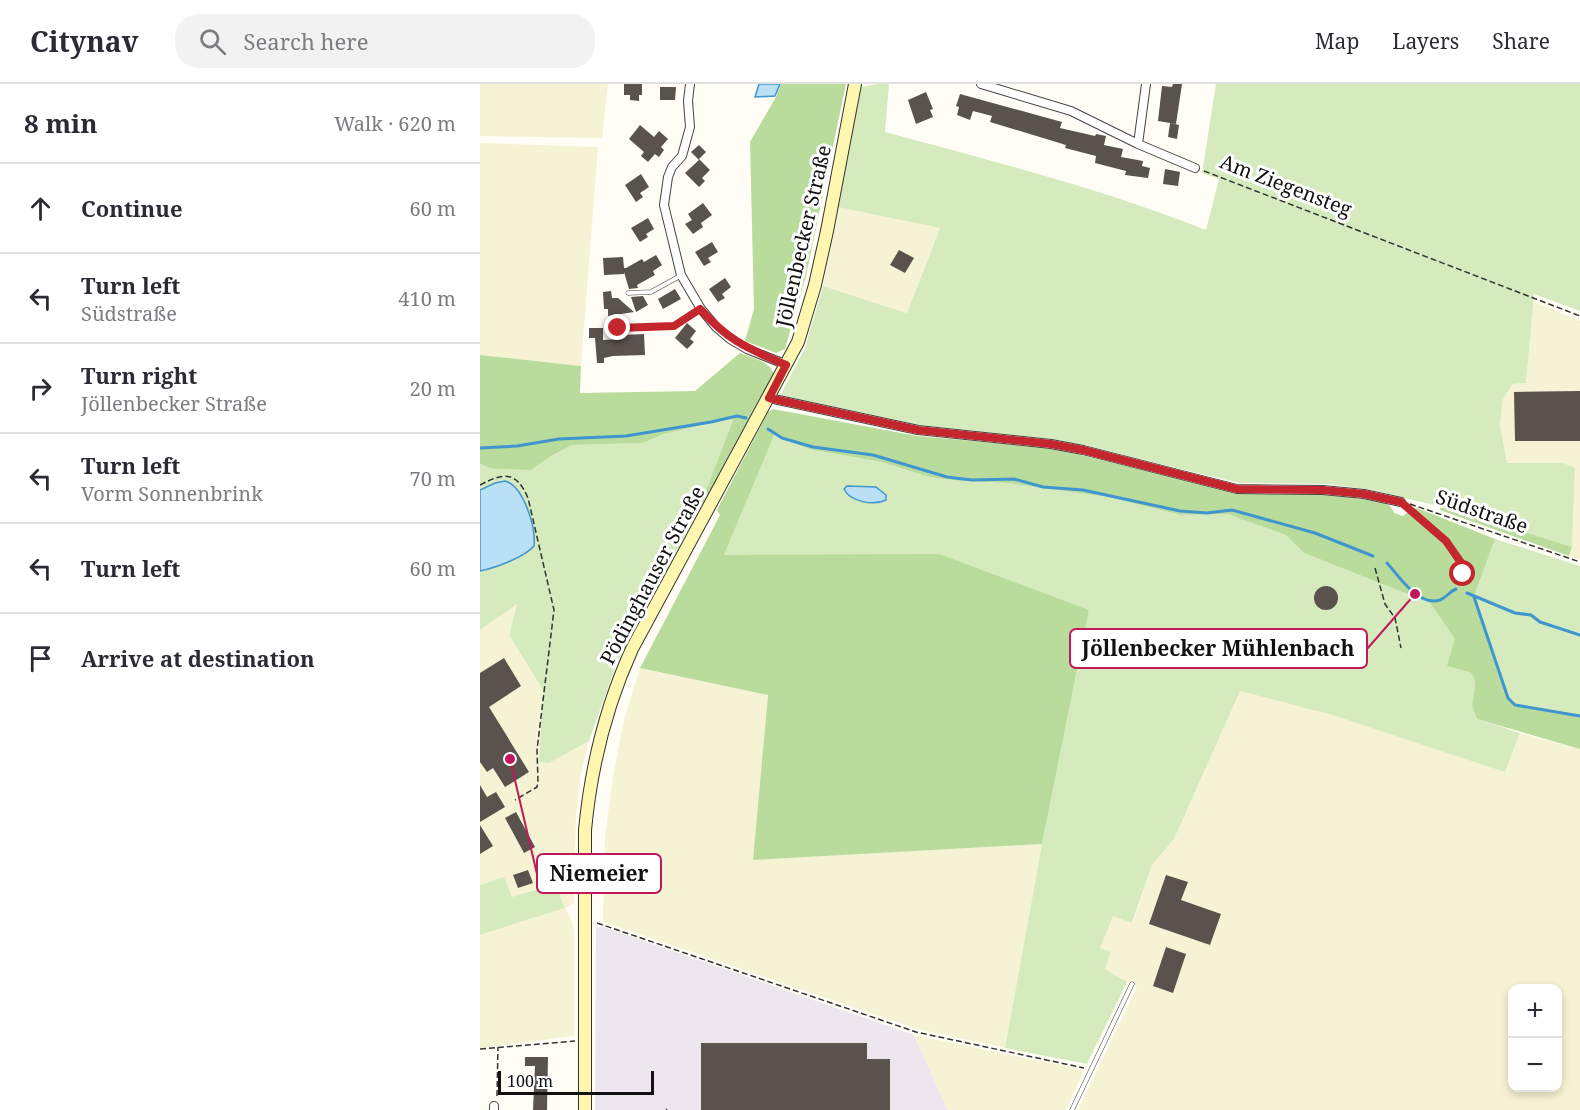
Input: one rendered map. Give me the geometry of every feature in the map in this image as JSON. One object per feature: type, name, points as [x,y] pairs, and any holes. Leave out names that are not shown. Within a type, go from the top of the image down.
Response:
[{"type":"main road","name":"Jöllenbecker Straße","points":[[756,423],[798,342],[815,285],[855,84]]},
{"type":"main road","name":"Pödinghauser Straße","points":[[585,1110],[585,830],[598,749],[614,691],[632,649],[756,423]]},
{"type":"street","points":[[690,84],[688,102],[690,127],[682,156],[668,177],[664,205],[681,275],[700,309],[730,339],[747,349],[786,365]]},
{"type":"street","name":"Am Ziegensteg","points":[[981,84],[1071,111],[1138,144],[1195,168]]},
{"type":"street","points":[[1138,144],[1146,84]]},
{"type":"street","points":[[769,398],[918,430],[1051,444],[1083,450],[1237,489],[1323,490],[1364,494],[1401,502]]},
{"type":"lane","points":[[628,293],[651,292],[681,275]]},
{"type":"lane","points":[[618,328],[674,326],[700,309]]},
{"type":"lane","points":[[1072,1110],[1132,984]]},
{"type":"path","name":"Am Ziegensteg","points":[[1195,168],[1580,316]]},
{"type":"path","points":[[480,485],[504,475],[519,482],[524,490],[554,604],[537,750],[538,782],[537,787],[515,800]]},
{"type":"path","name":"Südstraße","points":[[1401,502],[1580,562]]},
{"type":"path","points":[[1401,502],[1446,541],[1462,564],[1463,585]]},
{"type":"path","points":[[1375,568],[1386,604],[1395,618],[1401,648]]},
{"type":"path","points":[[584,919],[916,1032],[1090,1069]]},
{"type":"path","points":[[480,1049],[574,1041]]},
{"type":"path","points":[[494,1108],[497,1093],[498,1046]]},
{"type":"shaded area","points":[[480,84],[608,84],[602,138],[480,136]]},
{"type":"shaded area","points":[[480,143],[598,147],[581,366],[480,355]]},
{"type":"shaded area","points":[[838,207],[940,227],[907,313],[823,286]]},
{"type":"shaded area","points":[[1533,301],[1580,321],[1580,560],[1569,556],[1572,547],[1575,468],[1563,463],[1507,463],[1500,425],[1503,399],[1513,384],[1526,383]]},
{"type":"shaded area","points":[[517,603],[509,635],[543,690],[539,762],[549,763],[589,741],[581,773],[576,815],[574,903],[565,908],[554,881],[512,898],[504,878],[480,885],[480,630]]},
{"type":"shaded area","points":[[640,668],[768,695],[753,860],[1042,844],[1005,1048],[917,1029],[603,922],[605,837],[613,777],[624,720]]},
{"type":"shaded area","points":[[1240,690],[1329,714],[1505,771],[1520,733],[1580,749],[1580,1110],[1078,1110],[1137,987],[1105,970],[1111,953],[1100,948],[1113,915],[1133,923],[1152,865],[1174,839]]},
{"type":"shaded area","points":[[565,908],[572,921],[574,934],[574,1036],[480,1048],[480,935]]},
{"type":"shaded area","points":[[596,927],[604,927],[914,1035],[948,1110],[595,1110]]},
{"type":"shaded area","points":[[914,1035],[1084,1071],[1066,1110],[948,1110]]},
{"type":"green space","points":[[781,84],[846,84],[806,276],[785,349],[776,353],[745,341],[754,309],[750,142]]},
{"type":"green space","points":[[889,84],[885,132],[1127,201],[1206,230],[1219,179],[1202,173],[1216,84],[1580,84],[1580,311],[1534,294],[1526,383],[1513,384],[1503,399],[1500,425],[1507,463],[1563,463],[1575,468],[1572,547],[1459,511],[1372,490],[1327,484],[1240,483],[1083,446],[1033,438],[918,428],[785,399],[781,394],[805,348],[823,286],[907,313],[940,228],[838,207],[860,87]]},
{"type":"green space","points":[[740,353],[765,363],[774,375],[751,422],[699,509],[734,418],[664,434],[643,443],[572,445],[531,470],[493,469],[480,464],[480,355],[581,366],[580,393],[695,391]]},
{"type":"green space","points":[[773,409],[917,436],[1052,448],[1235,492],[1323,494],[1362,499],[1386,503],[1394,513],[1403,516],[1417,508],[1495,539],[1475,594],[1507,697],[1515,706],[1580,717],[1580,749],[1477,719],[1472,705],[1474,677],[1469,672],[1447,666],[1455,639],[1430,603],[1304,553],[1286,535],[1227,514],[1181,515],[1107,497],[1007,483],[929,477],[881,462],[808,449],[774,435],[724,555],[939,554],[1089,610],[1042,844],[753,860],[768,695],[640,668],[720,515],[717,510],[768,412]]},
{"type":"green space","points":[[735,418],[699,509],[617,662],[589,741],[549,763],[539,762],[543,690],[509,635],[517,604],[480,630],[480,571],[490,569],[523,554],[495,483],[480,490],[480,464],[493,469],[531,470],[572,445],[643,443],[664,434]]},
{"type":"green space","points":[[773,435],[808,449],[881,462],[929,477],[1007,483],[1107,497],[1181,515],[1227,514],[1287,535],[1304,553],[1430,603],[1455,639],[1474,677],[1472,705],[1477,719],[1520,733],[1505,772],[1329,714],[1240,691],[1174,839],[1152,865],[1132,923],[1113,916],[1100,948],[1111,952],[1105,969],[1127,982],[1087,1064],[1005,1048],[1042,844],[1089,610],[724,555]]},
{"type":"green space","points":[[1441,507],[1572,547],[1569,556],[1440,510]]},
{"type":"green space","points":[[1495,539],[1580,566],[1580,717],[1515,706],[1507,698],[1475,594]]},
{"type":"green space","points":[[504,877],[512,897],[544,887],[554,881],[565,908],[480,935],[480,885]]},
{"type":"water","points":[[759,84],[780,84],[775,96],[755,97]]},
{"type":"water","points":[[505,481],[512,484],[523,499],[531,519],[534,546],[517,558],[480,571],[480,490]]},
{"type":"water","points":[[847,486],[876,487],[886,495],[886,500],[875,503],[857,500],[844,489]]},
{"type":"building","points":[[624,84],[642,84],[642,95],[639,95],[639,101],[630,100],[630,95],[624,95]]},
{"type":"building","points":[[1173,84],[1182,84],[1176,124],[1158,121],[1162,86],[1172,87]]},
{"type":"building","points":[[660,87],[676,87],[675,100],[660,100]]},
{"type":"building","points":[[926,92],[933,109],[930,110],[933,117],[916,124],[908,100]]},
{"type":"building","points":[[960,94],[1062,122],[1060,128],[1095,136],[1096,134],[1106,136],[1104,145],[1123,149],[1121,157],[1143,161],[1142,166],[1150,168],[1148,178],[1125,175],[1126,171],[1095,163],[1096,156],[1065,148],[1066,145],[990,122],[992,116],[973,111],[970,120],[957,115],[959,107],[956,106]]},
{"type":"building","points":[[1170,123],[1179,125],[1177,139],[1168,137]]},
{"type":"building","points":[[640,125],[654,137],[659,131],[668,139],[661,147],[664,150],[659,157],[655,154],[648,162],[641,156],[644,152],[629,139]]},
{"type":"building","points":[[699,145],[706,152],[699,159],[710,170],[702,178],[705,181],[699,187],[685,173],[699,160],[691,152]]},
{"type":"building","points":[[1165,169],[1180,172],[1178,186],[1163,184]]},
{"type":"building","points":[[641,174],[649,187],[640,193],[643,197],[636,202],[625,185]]},
{"type":"building","points":[[703,203],[712,215],[701,223],[703,227],[693,234],[685,224],[692,220],[688,214]]},
{"type":"building","points":[[648,218],[654,229],[640,242],[631,228]]},
{"type":"building","points":[[712,242],[718,252],[708,258],[711,262],[704,266],[695,252]]},
{"type":"building","points":[[899,250],[914,258],[905,273],[890,265]]},
{"type":"building","points":[[656,255],[662,265],[653,271],[655,275],[637,285],[638,288],[629,289],[624,272],[624,274],[604,275],[603,258],[623,257],[624,268],[626,268],[642,259],[644,262]]},
{"type":"building","points":[[725,278],[731,287],[722,294],[725,298],[718,302],[709,289]]},
{"type":"building","points":[[675,289],[681,299],[663,309],[658,299]]},
{"type":"building","points":[[611,291],[612,298],[618,298],[634,312],[608,316],[608,309],[604,309],[603,292]]},
{"type":"building","points":[[643,296],[648,305],[636,312],[631,297]]},
{"type":"building","points":[[687,323],[696,331],[690,339],[694,342],[687,349],[675,338]]},
{"type":"building","points":[[589,328],[603,328],[603,340],[623,339],[622,335],[644,334],[645,355],[613,356],[604,358],[604,363],[597,363],[595,338],[589,338]]},
{"type":"building","points":[[1580,391],[1580,441],[1515,441],[1514,392]]},
{"type":"building","points":[[1326,586],[1331,587],[1337,593],[1337,603],[1331,609],[1326,610],[1321,609],[1315,603],[1314,598],[1315,593],[1321,587]]},
{"type":"building","points":[[504,658],[521,686],[489,707],[529,772],[505,787],[493,768],[487,772],[480,762],[480,673]]},
{"type":"building","points":[[480,785],[487,797],[496,792],[505,807],[480,822]]},
{"type":"building","points":[[516,812],[535,847],[524,853],[505,818]]},
{"type":"building","points":[[480,825],[493,846],[480,854]]},
{"type":"building","points":[[528,870],[533,883],[518,888],[513,875]]},
{"type":"building","points":[[1166,875],[1188,882],[1181,900],[1221,914],[1210,945],[1149,924]]},
{"type":"building","points":[[1166,947],[1186,954],[1173,993],[1153,986]]},
{"type":"building","points":[[701,1043],[867,1043],[867,1059],[890,1059],[890,1110],[701,1110]]},
{"type":"building","points":[[525,1057],[548,1057],[547,1110],[533,1110],[535,1066],[525,1066]]},
{"type":"waterway","points":[[480,448],[517,446],[559,439],[626,436],[737,416],[746,418]]},
{"type":"waterway","points":[[768,429],[782,438],[813,447],[873,455],[947,477],[972,480],[1014,479],[1043,487],[1083,490],[1180,511],[1207,513],[1232,510],[1315,533],[1373,556]]},
{"type":"waterway","points":[[1387,563],[1410,589],[1424,599],[1440,600],[1456,589]]},
{"type":"waterway","points":[[1467,593],[1515,613],[1531,615],[1540,622],[1580,635]]},
{"type":"waterway","points":[[1474,597],[1508,698],[1515,705],[1580,716]]},
{"type":"place","name":"Jöllenbecker Mühlenbach","points":[[1415,594]]},
{"type":"place","name":"Niemeier","points":[[510,759]]},
{"type":"route","points":[[618,328],[674,326],[700,309],[730,339],[747,349],[786,365],[769,398],[790,404],[918,430],[1051,444],[1083,450],[1237,489],[1323,490],[1364,494],[1401,502],[1446,541],[1462,564],[1463,574]]}]
